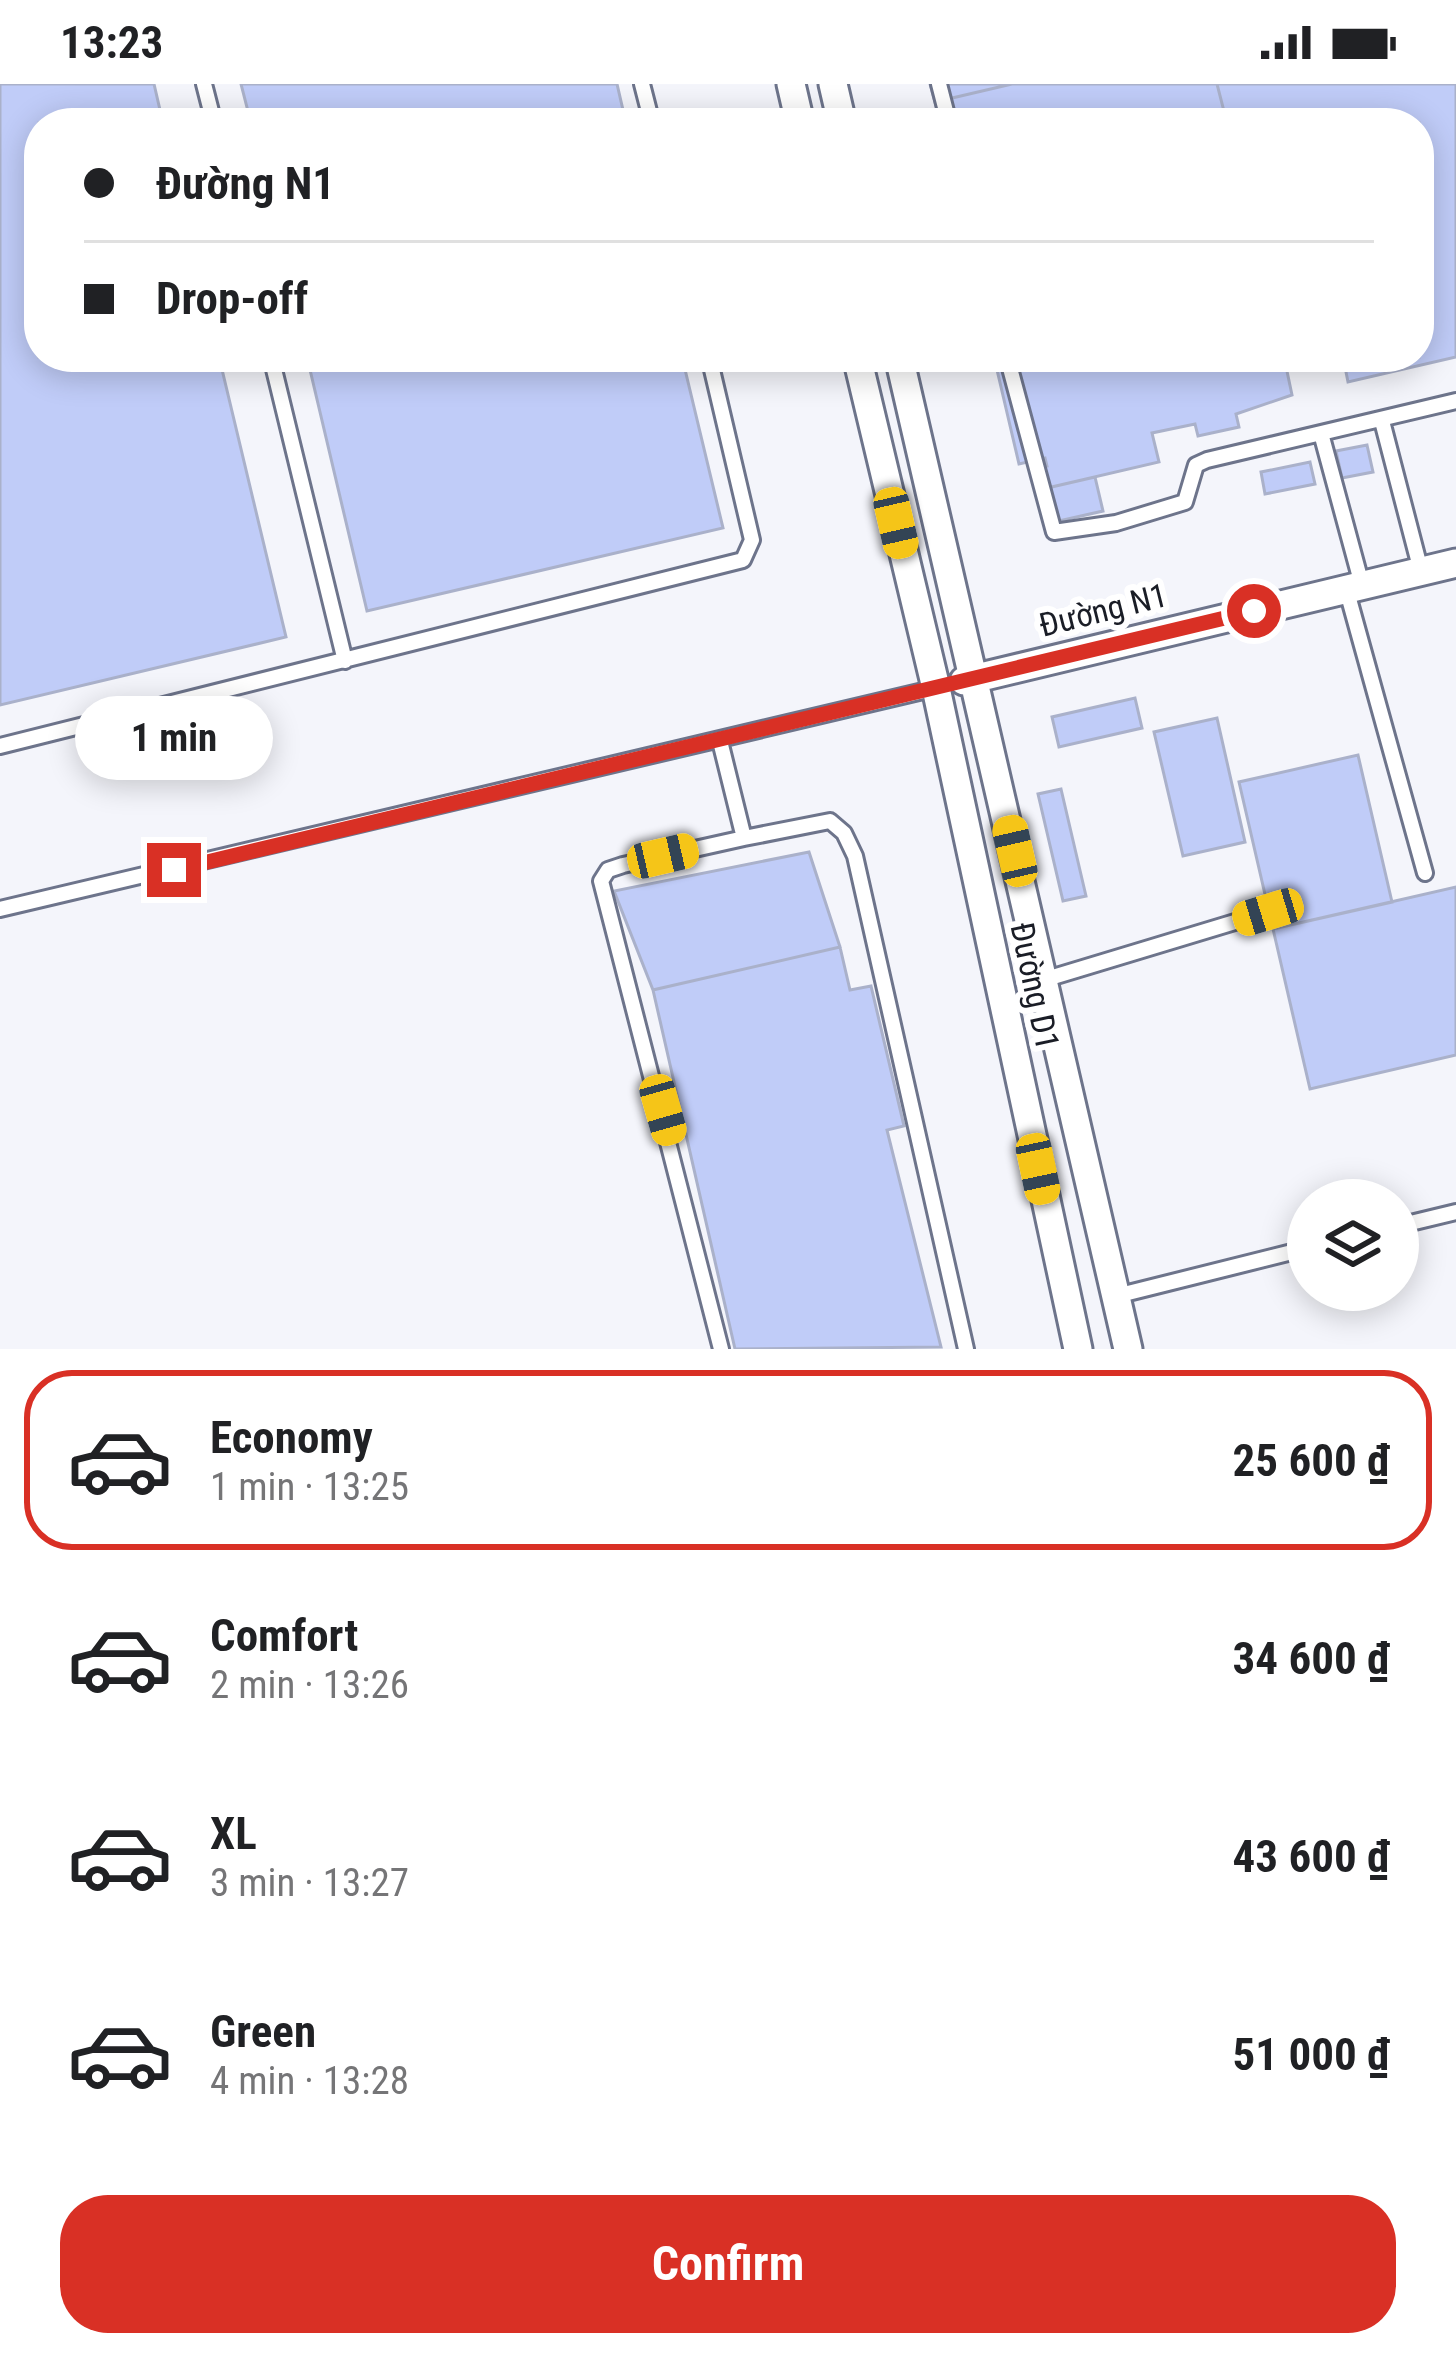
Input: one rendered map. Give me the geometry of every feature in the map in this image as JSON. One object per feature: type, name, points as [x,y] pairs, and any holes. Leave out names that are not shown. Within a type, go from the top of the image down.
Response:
[{"type":"street","name":"Đường D1","points":[[860,372],[936,688],[1078,1349]]},
{"type":"street","name":"Đường D1","points":[[903,372],[977,678],[1128,1349]]},
{"type":"street","name":"Đường N1","points":[[936,688],[1456,563]]},
{"type":"lane","points":[[275,372],[345,661]]},
{"type":"lane","points":[[0,746],[743,560],[752,540],[713,372]]},
{"type":"lane","points":[[1011,372],[1054,532],[1116,524],[1185,502],[1196,465],[1207,460],[1322,437],[1456,401]]},
{"type":"lane","points":[[1382,421],[1421,571]]},
{"type":"lane","points":[[1322,437],[1354,587],[1426,873]]},
{"type":"lane","points":[[0,909],[936,688]]},
{"type":"lane","points":[[720,741],[744,838]]},
{"type":"lane","points":[[721,1349],[675,1154],[601,881],[608,870],[623,866],[830,821],[844,832],[855,856],[966,1349]]},
{"type":"lane","points":[[1043,980],[1268,912]]},
{"type":"lane","points":[[1419,1221],[1456,1212]]},
{"type":"lane","points":[[1116,1296],[1287,1253]]},
{"type":"building","points":[[0,84],[154,84],[160,108],[24,108],[24,372],[223,372],[286,637],[0,705]]},
{"type":"building","points":[[241,84],[617,84],[623,108],[247,108]]},
{"type":"building","points":[[930,84],[1012,84],[935,102]]},
{"type":"building","points":[[1012,84],[1217,84],[1223,108],[936,108],[935,102]]},
{"type":"building","points":[[1217,84],[1456,84],[1456,357],[1434,362],[1434,108],[1223,108]]},
{"type":"building","points":[[311,372],[686,372],[723,528],[367,611]]},
{"type":"building","points":[[998,372],[1287,372],[1292,395],[1236,414],[1239,427],[1198,436],[1195,424],[1152,433],[1159,462],[1043,489],[1038,468],[1047,466],[1045,458],[1019,464]]},
{"type":"building","points":[[1346,372],[1391,372],[1348,382]]},
{"type":"building","points":[[1367,445],[1373,472],[1342,478],[1336,451]]},
{"type":"building","points":[[1310,462],[1315,484],[1265,494],[1261,472]]},
{"type":"building","points":[[1095,477],[1103,511],[1050,523],[1043,489]]},
{"type":"building","points":[[1135,698],[1142,728],[1059,747],[1052,717]]},
{"type":"building","points":[[1217,718],[1245,842],[1183,856],[1154,732]]},
{"type":"building","points":[[1358,755],[1392,902],[1273,929],[1239,782]]},
{"type":"building","points":[[1061,789],[1086,896],[1063,901],[1038,794]]},
{"type":"building","points":[[809,852],[840,947],[653,990],[614,891]]},
{"type":"building","points":[[1456,887],[1456,1055],[1310,1089],[1273,929]]},
{"type":"building","points":[[840,947],[850,990],[871,986],[904,1126],[887,1130],[941,1347],[735,1349],[653,990]]},
{"type":"route","points":[[174,870],[1254,611]]}]
